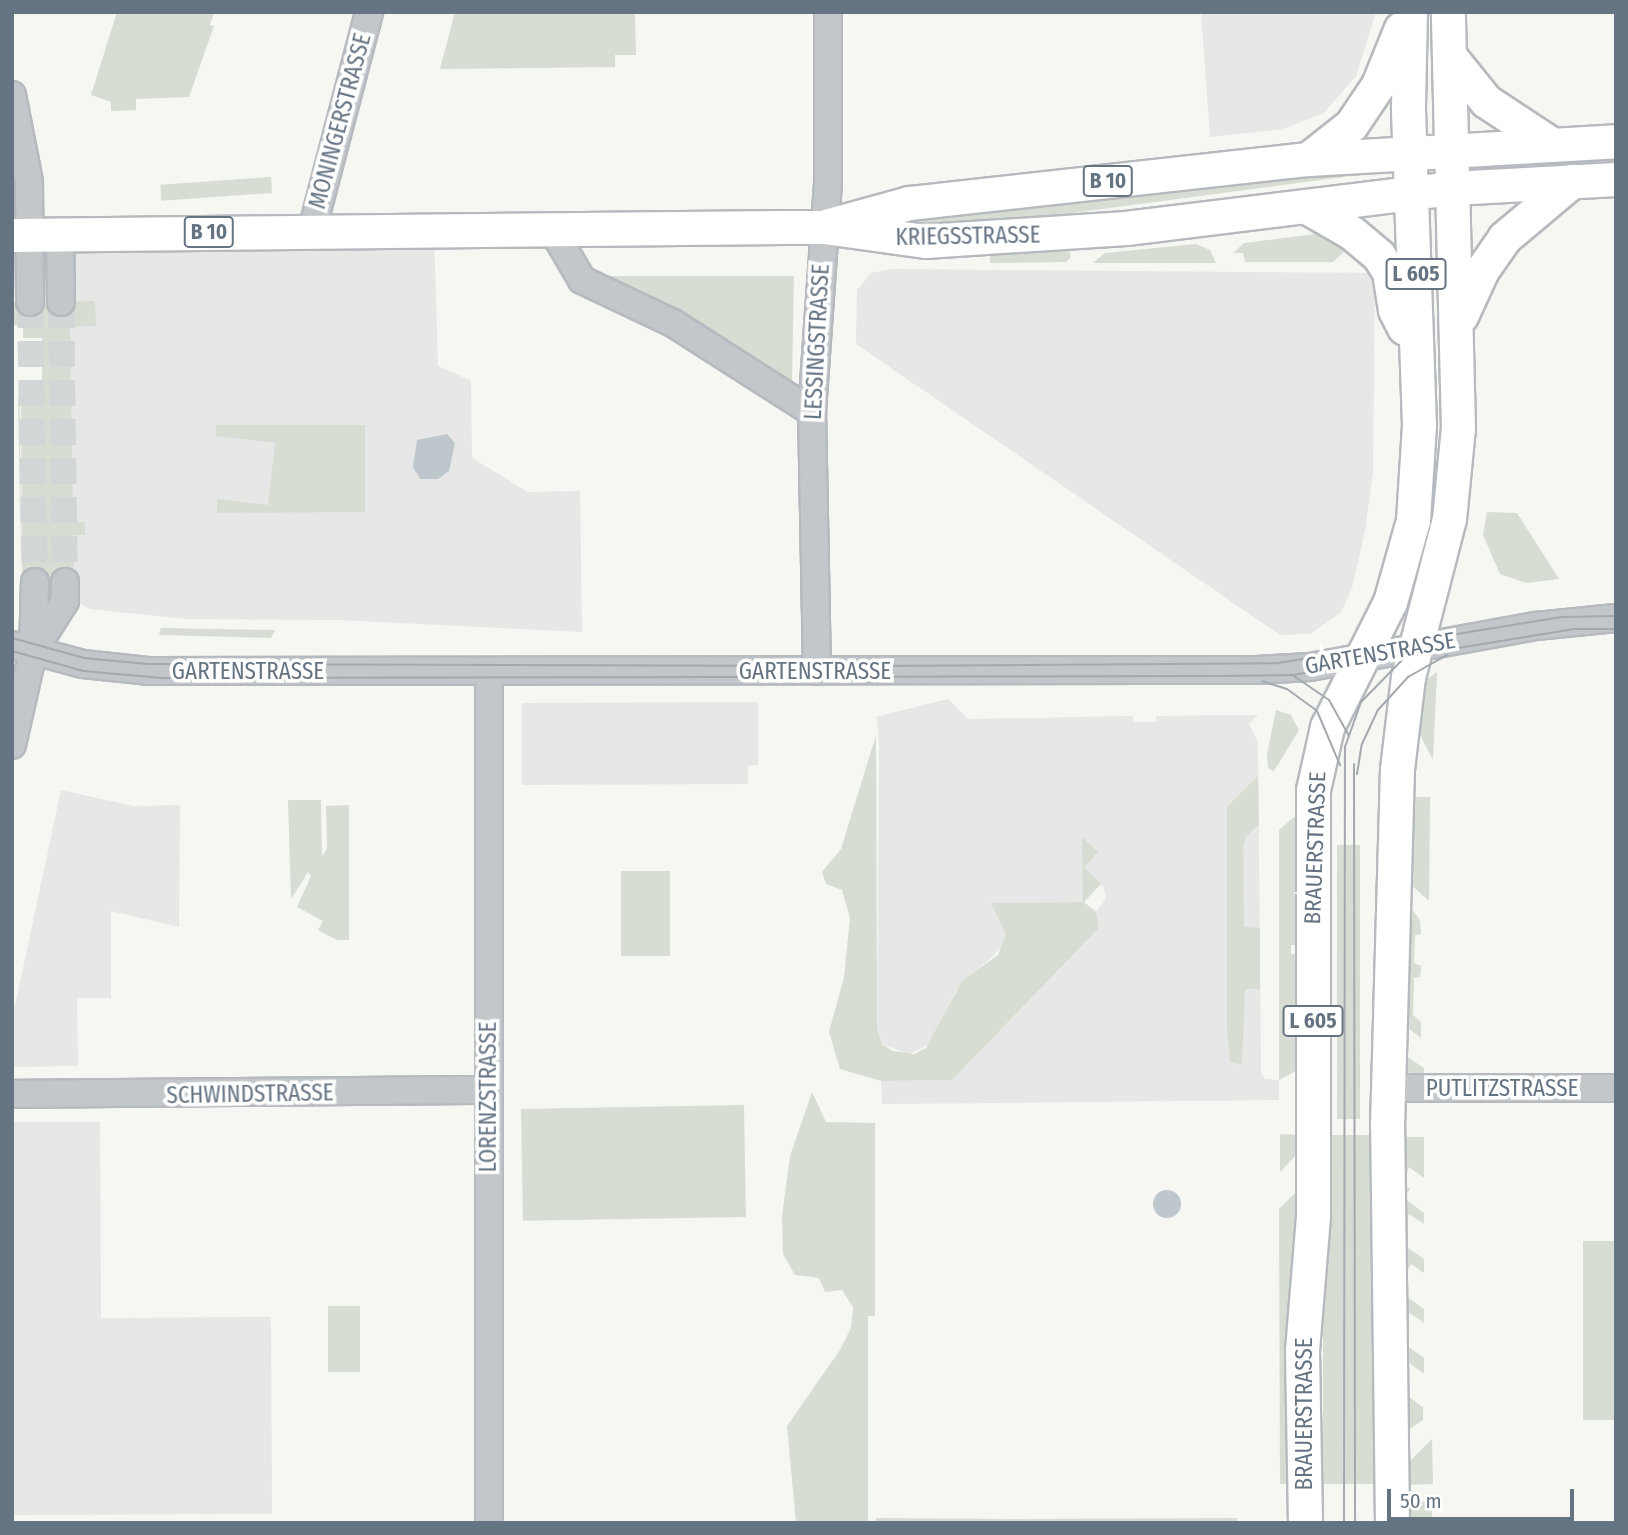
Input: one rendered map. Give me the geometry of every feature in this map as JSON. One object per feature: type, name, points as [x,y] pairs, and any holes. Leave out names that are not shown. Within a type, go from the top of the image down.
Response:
[{"type":"main road","name":"L 605","points":[[1408,12],[1409,152],[1413,192]]},
{"type":"main road","points":[[1307,159],[1334,142],[1358,115],[1392,57],[1408,12]]},
{"type":"main road","name":"L 605","points":[[1392,1523],[1387,1088],[1396,916],[1397,769],[1415,648],[1449,519],[1455,476],[1457,325],[1448,12]]},
{"type":"main road","points":[[1449,55],[1486,101],[1553,145]]},
{"type":"main road","name":"KRIEGSSTRASSE","points":[[824,227],[908,203],[1307,159],[1616,141]]},
{"type":"main road","name":"KRIEGSSTRASSE","points":[[824,227],[925,241],[1103,230],[1453,188],[1616,179]]},
{"type":"main road","points":[[1457,325],[1482,271],[1504,238],[1572,181]]},
{"type":"main road","name":"BRAUERSTRASSE","points":[[1305,1523],[1302,1350],[1313,1216],[1312,790],[1326,727],[1364,657],[1397,584],[1413,520],[1418,355],[1413,192]]},
{"type":"main road","points":[[1305,206],[1352,233],[1379,256],[1394,288],[1395,310],[1418,355]]},
{"type":"main road","name":"B 10","points":[[34,235],[312,230],[824,227]]},
{"type":"street","name":"MONINGERSTRASSE","points":[[312,230],[369,12]]},
{"type":"street","name":"LESSINGSTRASSE","points":[[817,671],[812,412],[824,227],[828,12]]},
{"type":"street","points":[[12,95],[29,182],[34,235],[30,302]]},
{"type":"street","points":[[552,229],[582,280],[673,323],[812,412]]},
{"type":"street","points":[[34,235],[61,302]]},
{"type":"street","points":[[12,745],[23,648],[35,582]]},
{"type":"street","points":[[23,648],[65,601],[65,582]]},
{"type":"street","name":"GARTENSTRASSE","points":[[23,648],[83,664],[148,671],[1273,669],[1364,657],[1569,621],[1615,619]]},
{"type":"street","name":"LORENZSTRASSE","points":[[489,671],[489,1523]]},
{"type":"street","name":"PUTLITZSTRASSE","points":[[1387,1088],[1616,1088]]},
{"type":"street","name":"SCHWINDSTRASSE","points":[[12,1094],[489,1090]]},
{"type":"shaded area","points":[[117,12],[214,12],[210,25],[214,26],[189,97],[136,99],[136,110],[111,111],[111,102],[91,95]]},
{"type":"shaded area","points":[[455,12],[635,12],[636,55],[615,55],[615,67],[440,69]]},
{"type":"shaded area","points":[[1201,12],[1376,12],[1356,76],[1324,113],[1283,129],[1210,137]]},
{"type":"shaded area","points":[[1366,166],[1366,174],[1026,219],[906,224],[906,219]]},
{"type":"shaded area","points":[[271,177],[272,193],[161,201],[160,185]]},
{"type":"shaded area","points":[[434,232],[438,366],[471,381],[472,458],[528,492],[580,491],[582,632],[339,620],[186,619],[90,609],[52,589],[46,238]]},
{"type":"shaded area","points":[[1316,234],[1352,244],[1333,262],[1245,262],[1243,253],[1233,253],[1244,243]]},
{"type":"shaded area","points":[[1431,238],[1434,510],[1417,597],[1406,597]]},
{"type":"shaded area","points":[[1196,244],[1210,250],[1216,263],[1093,263],[1105,253]]},
{"type":"shaded area","points":[[1068,246],[1071,257],[1066,262],[990,263],[990,251]]},
{"type":"shaded area","points":[[891,269],[1375,273],[1373,472],[1365,531],[1352,588],[1341,612],[1310,634],[1280,635],[856,344],[857,290],[871,273]]},
{"type":"shaded area","points":[[599,276],[794,276],[792,383],[662,305]]},
{"type":"shaded area","points":[[95,301],[96,326],[70,327],[73,522],[85,522],[85,535],[73,535],[74,583],[22,582],[21,390],[42,389],[42,338],[23,338],[23,325],[12,325],[12,302]]},
{"type":"shaded area","points":[[20,395],[21,577],[18,397]]},
{"type":"shaded area","points":[[216,425],[365,425],[365,512],[217,513],[217,499],[268,505],[275,443],[216,436]]},
{"type":"shaded area","points":[[447,434],[455,443],[449,471],[438,479],[420,479],[413,467],[417,440]]},
{"type":"shaded area","points":[[1487,512],[1517,513],[1559,579],[1526,583],[1500,574],[1483,535]]},
{"type":"shaded area","points":[[161,628],[275,630],[271,638],[159,635]]},
{"type":"shaded area","points":[[1437,672],[1433,760],[1417,729],[1426,680]]},
{"type":"shaded area","points":[[948,699],[968,719],[1133,716],[1133,722],[1156,722],[1156,716],[1258,715],[1249,724],[1258,742],[1261,1073],[1265,1079],[1279,1080],[1279,1100],[882,1104],[881,1081],[952,1080],[1099,928],[1096,912],[1106,899],[1104,888],[1083,867],[1084,902],[992,903],[1006,934],[1004,945],[956,990],[930,1044],[909,1054],[884,1045],[877,1029],[879,747],[877,718],[871,718]]},
{"type":"shaded area","points":[[758,702],[758,765],[748,766],[748,784],[522,785],[522,703]]},
{"type":"shaded area","points":[[1276,710],[1291,715],[1299,730],[1274,771],[1268,768],[1267,755]]},
{"type":"shaded area","points":[[876,735],[877,1029],[883,1045],[893,1051],[914,1054],[926,1048],[962,981],[998,955],[1006,934],[991,903],[1083,902],[1082,837],[1098,852],[1084,867],[1101,884],[1084,902],[1096,912],[1099,928],[952,1080],[881,1081],[840,1069],[829,1032],[844,977],[850,918],[842,890],[826,884],[822,872],[841,849]]},
{"type":"shaded area","points":[[1258,776],[1259,825],[1246,836],[1243,847],[1244,927],[1260,928],[1260,989],[1245,989],[1242,1065],[1230,1062],[1227,1028],[1227,807]]},
{"type":"shaded area","points":[[61,790],[133,806],[180,805],[179,927],[111,911],[111,998],[77,998],[78,1066],[12,1067],[12,1020]]},
{"type":"shaded area","points":[[1408,797],[1430,797],[1429,901],[1409,883]]},
{"type":"shaded area","points":[[288,800],[321,800],[322,856],[327,849],[326,806],[349,805],[349,940],[337,940],[318,930],[323,921],[297,907],[311,876],[308,872],[291,899]]},
{"type":"shaded area","points":[[1299,813],[1300,945],[1291,945],[1291,954],[1301,954],[1299,1063],[1294,1072],[1279,1080],[1279,830]]},
{"type":"shaded area","points":[[1337,845],[1360,845],[1360,1119],[1337,1119]]},
{"type":"shaded area","points":[[621,871],[670,871],[670,956],[621,956]]},
{"type":"shaded area","points":[[1410,907],[1420,920],[1421,934],[1415,935],[1414,963],[1421,966],[1420,977],[1414,978],[1413,1015],[1421,1022],[1421,1038],[1408,1028],[1401,1053],[1424,1068],[1424,1074],[1412,1076],[1398,1060]]},
{"type":"shaded area","points":[[812,1092],[826,1122],[875,1123],[875,1316],[868,1316],[868,1523],[796,1523],[787,1426],[840,1350],[851,1328],[853,1307],[842,1290],[825,1292],[819,1278],[795,1275],[783,1254],[782,1216],[790,1156]]},
{"type":"shaded area","points":[[744,1105],[746,1217],[523,1221],[521,1109]]},
{"type":"shaded area","points":[[12,1122],[100,1122],[101,1318],[271,1317],[272,1514],[12,1515]]},
{"type":"shaded area","points":[[1280,1134],[1302,1135],[1301,1150],[1280,1172]]},
{"type":"shaded area","points":[[1323,1135],[1375,1135],[1375,1484],[1323,1484]]},
{"type":"shaded area","points":[[1398,1137],[1424,1137],[1424,1178],[1409,1167],[1402,1183],[1410,1189],[1404,1198],[1424,1213],[1424,1224],[1409,1214],[1402,1232],[1406,1235],[1401,1243],[1424,1259],[1424,1273],[1411,1264],[1402,1281],[1408,1286],[1403,1294],[1424,1309],[1424,1323],[1410,1313],[1403,1331],[1408,1335],[1402,1342],[1424,1358],[1424,1374],[1408,1362],[1404,1368],[1408,1371],[1403,1379],[1408,1383],[1402,1392],[1423,1407],[1423,1420],[1405,1432],[1398,1428]]},
{"type":"shaded area","points":[[1302,1186],[1291,1484],[1280,1484],[1279,1209]]},
{"type":"shaded area","points":[[1167,1190],[1177,1194],[1181,1204],[1177,1214],[1167,1218],[1157,1214],[1153,1204],[1157,1194]]},
{"type":"shaded area","points":[[1583,1241],[1616,1241],[1616,1420],[1583,1420]]},
{"type":"shaded area","points":[[328,1306],[360,1306],[360,1372],[328,1372]]},
{"type":"shaded area","points":[[1432,1439],[1433,1484],[1401,1485],[1405,1466]]},
{"type":"shaded area","points":[[1404,1501],[1432,1502],[1432,1523],[1409,1523]]},
{"type":"shaded area","points":[[876,1518],[1237,1518],[1237,1523],[876,1523]]},
{"type":"tunnel","points":[[30,302],[35,582]]},
{"type":"tunnel","points":[[61,302],[65,582]]},
{"type":"tram line","points":[[877,666],[1278,663],[1563,617],[1616,616]]},
{"type":"tram line","points":[[12,651],[83,671],[162,678],[1221,676],[1293,675],[1574,629],[1616,629]]},
{"type":"tram line","points":[[12,638],[84,658],[148,664],[818,666]]},
{"type":"tram line","points":[[1357,774],[1362,744],[1378,710],[1408,677],[1447,655]]},
{"type":"tram line","points":[[1344,1523],[1345,747],[1361,702],[1405,657]]},
{"type":"tram line","points":[[1291,674],[1329,700],[1349,736]]},
{"type":"tram line","points":[[1262,681],[1287,689],[1317,711],[1340,765]]},
{"type":"tram line","points":[[1354,764],[1355,1523]]}]
